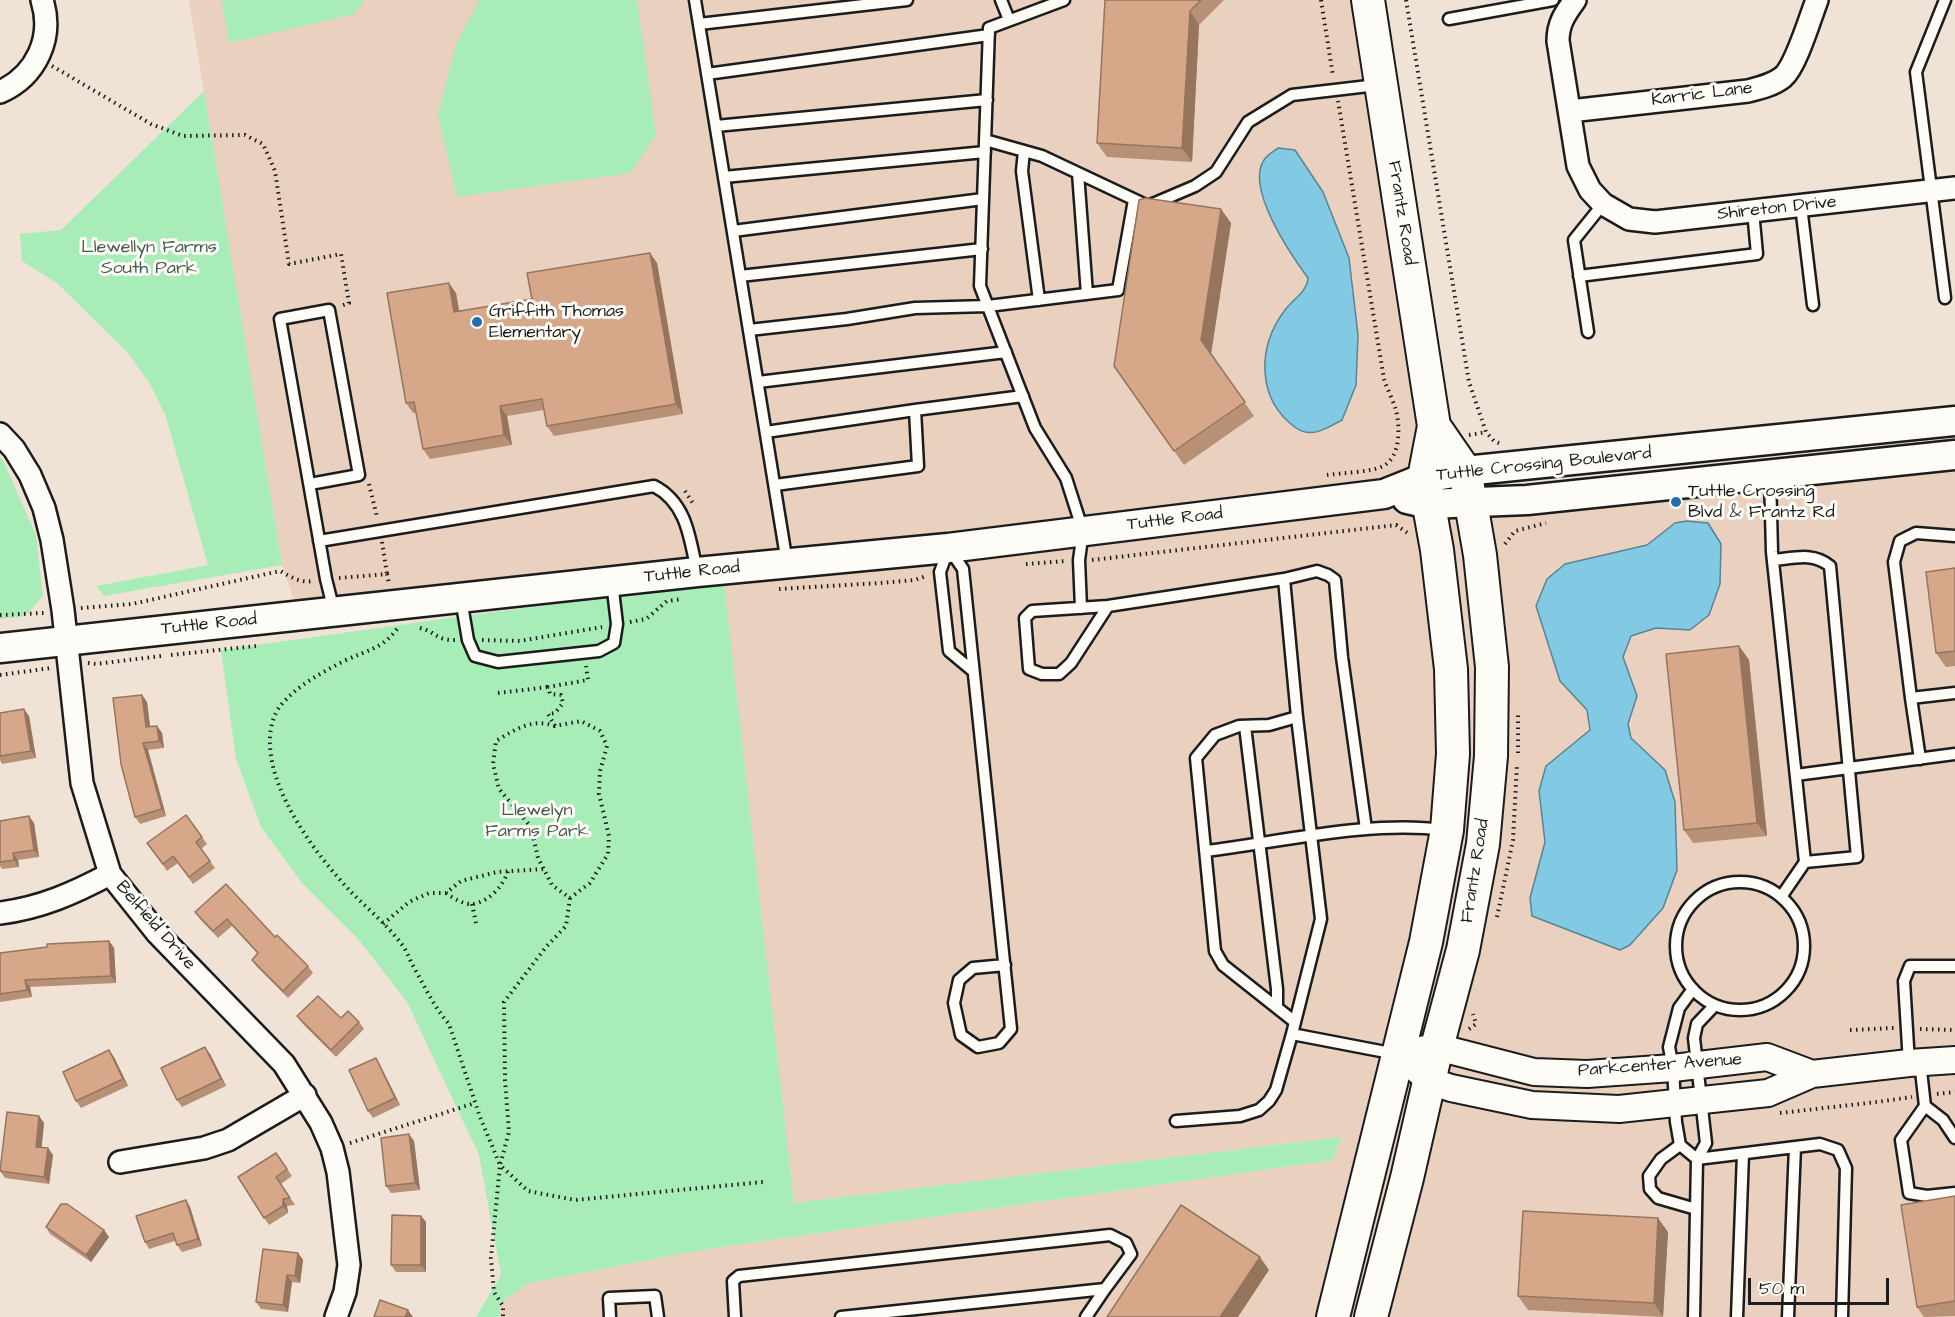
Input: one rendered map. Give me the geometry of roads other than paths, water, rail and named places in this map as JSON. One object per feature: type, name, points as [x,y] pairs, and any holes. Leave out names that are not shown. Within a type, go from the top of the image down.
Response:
[{"type":"main road","name":"Frantz Road","points":[[1333,1317],[1426,942],[1447,830],[1453,754],[1451,669],[1437,550],[1441,497],[1434,426],[1368,0]]},
{"type":"main road","name":"Tuttle Crossing Boulevard","points":[[1441,497],[1465,471],[1955,421]]},
{"type":"main road","name":"Frantz Road","points":[[1434,426],[1465,471],[1441,497]]},
{"type":"main road","name":"Tuttle Crossing Boulevard","points":[[1384,494],[1527,501],[1955,455]]},
{"type":"main road","name":"Tuttle Road","points":[[0,648],[334,611],[399,617],[461,598],[612,581],[693,585],[944,560],[1083,531],[1384,494]]},
{"type":"main road","name":"Frantz Road","points":[[1371,1317],[1430,1080],[1449,1050],[1463,950],[1484,844],[1491,739],[1492,667],[1479,547],[1441,497]]},
{"type":"main road","points":[[1441,497],[1477,681],[1491,739]]},
{"type":"street","points":[[0,92],[11,87],[27,74],[38,59],[45,40],[46,21],[42,0]]},
{"type":"street","points":[[1575,0],[1558,28],[1558,41],[1578,166],[1590,190],[1603,204]]},
{"type":"street","name":"Karric Lane","points":[[1570,111],[1748,91],[1765,87],[1784,76],[1796,57],[1817,0]]},
{"type":"street","name":"Shireton Drive","points":[[1603,204],[1629,219],[1655,222],[1955,189]]},
{"type":"street","name":"Belfield Drive","points":[[0,434],[14,449],[30,475],[44,508],[52,540],[63,610],[82,783],[110,874],[157,933],[284,1064],[305,1095],[332,1148],[339,1172],[349,1265],[345,1292],[336,1317]]},
{"type":"street","points":[[0,913],[12,912],[67,897],[110,874]]},
{"type":"street","name":"Parkcenter Avenue","points":[[1399,1054],[1449,1050],[1534,1071],[1587,1074],[1767,1057],[1812,1074]]},
{"type":"street","name":"Parkcenter Avenue","points":[[1399,1054],[1430,1080],[1451,1088],[1532,1105],[1619,1109],[1768,1093],[1812,1074],[1914,1062],[1955,1060]]},
{"type":"street","points":[[120,1162],[204,1148],[228,1140],[305,1095]]},
{"type":"lane","points":[[695,0],[775,485],[783,577]]},
{"type":"lane","points":[[699,24],[907,0]]},
{"type":"lane","points":[[1001,0],[1009,20]]},
{"type":"lane","points":[[1064,0],[989,28],[981,286],[1035,428],[1066,478],[1083,531],[1079,560],[1082,608]]},
{"type":"lane","points":[[1449,19],[1552,0]]},
{"type":"lane","points":[[1945,0],[1916,72],[1945,298]]},
{"type":"lane","points":[[707,74],[989,35]]},
{"type":"lane","points":[[985,140],[1042,156],[1148,206],[1195,186],[1216,172],[1248,122],[1292,95],[1381,85]]},
{"type":"lane","points":[[716,126],[987,100]]},
{"type":"lane","points":[[1024,151],[1022,171],[1039,300]]},
{"type":"lane","points":[[724,177],[985,152]]},
{"type":"lane","points":[[1078,173],[1088,294]]},
{"type":"lane","points":[[733,231],[984,198]]},
{"type":"lane","points":[[749,330],[847,319],[915,308],[988,306],[1118,290],[1134,200]]},
{"type":"lane","points":[[1588,332],[1574,240],[1603,204]]},
{"type":"lane","points":[[1801,206],[1813,305]]},
{"type":"lane","points":[[1579,276],[1757,254],[1753,211]]},
{"type":"lane","points":[[740,276],[982,249]]},
{"type":"lane","points":[[310,484],[358,475],[329,310],[280,319],[326,579],[334,611]]},
{"type":"lane","points":[[758,382],[1006,352]]},
{"type":"lane","points":[[766,432],[1023,396]]},
{"type":"lane","points":[[775,485],[918,466],[915,410]]},
{"type":"lane","points":[[1770,475],[1774,560],[1805,862],[1781,897]]},
{"type":"lane","points":[[319,541],[654,486],[666,492],[686,520],[693,585]]},
{"type":"lane","points":[[1920,759],[1894,562],[1900,541],[1916,533],[1955,536]]},
{"type":"lane","points":[[1774,560],[1809,556],[1823,560],[1830,566],[1857,857],[1805,862]]},
{"type":"lane","points":[[973,671],[949,651],[944,560],[963,569],[1005,964],[1011,1029],[999,1043],[978,1047],[961,1035],[954,1003],[959,980],[973,968],[1005,964]]},
{"type":"lane","points":[[1108,606],[1071,663],[1059,674],[1042,674],[1029,669],[1025,618],[1032,611],[1108,606],[1317,572],[1332,578],[1336,584],[1342,657],[1366,829]]},
{"type":"lane","points":[[1176,1121],[1240,1116],[1259,1110],[1269,1101],[1276,1090],[1321,918],[1297,717],[1284,579]]},
{"type":"lane","points":[[461,598],[468,640],[475,656],[498,662],[584,653],[599,651],[614,643],[617,624],[612,581]]},
{"type":"lane","points":[[1911,698],[1955,693]]},
{"type":"lane","points":[[1297,717],[1269,725],[1239,726],[1215,735],[1196,759],[1215,951],[1222,965],[1277,1008],[1293,1028],[1399,1054]]},
{"type":"lane","points":[[1245,726],[1277,988],[1277,1008]]},
{"type":"lane","points":[[1796,775],[1955,754]]},
{"type":"lane","points":[[1206,851],[1366,829],[1426,827],[1447,830]]},
{"type":"lane","points":[[1736,883],[1760,886],[1781,897],[1797,916],[1804,939],[1802,963],[1792,985],[1774,1001],[1751,1010],[1726,1009],[1715,1005],[1693,989],[1682,971],[1677,948],[1681,924],[1693,903],[1713,889],[1736,883]]},
{"type":"lane","points":[[1955,966],[1910,966],[1904,981],[1914,1062],[1925,1106],[1943,1120],[1955,1138]]},
{"type":"lane","points":[[1693,989],[1679,1008],[1672,1027],[1669,1047],[1685,1066],[1689,1102],[1676,1122],[1680,1145],[1697,1160],[1820,1144],[1838,1150],[1846,1168],[1842,1317]]},
{"type":"lane","points":[[1694,1317],[1697,1160],[1706,1143],[1689,1102],[1685,1066],[1697,1024],[1715,1005]]},
{"type":"lane","points":[[1925,1106],[1901,1140],[1909,1193],[1927,1196],[1955,1193]]},
{"type":"lane","points":[[1680,1145],[1661,1159],[1649,1176],[1650,1189],[1658,1198],[1696,1209]]},
{"type":"lane","points":[[1788,1317],[1795,1147]]},
{"type":"lane","points":[[1737,1317],[1743,1154]]},
{"type":"lane","points":[[735,1317],[733,1281],[739,1276],[1110,1235],[1126,1243],[1131,1254],[1086,1317]]},
{"type":"lane","points":[[841,1317],[1105,1289]]},
{"type":"lane","points":[[610,1317],[609,1298],[655,1296],[658,1317]]},
{"type":"water","points":[[1278,148],[1295,150],[1323,192],[1349,258],[1358,335],[1356,385],[1342,420],[1325,429],[1308,433],[1296,428],[1273,403],[1265,372],[1269,340],[1285,310],[1302,291],[1308,278],[1272,221],[1260,187],[1260,172],[1264,160]]},
{"type":"water","points":[[1687,521],[1708,523],[1721,544],[1720,584],[1709,615],[1690,630],[1656,628],[1631,636],[1623,657],[1637,696],[1628,724],[1631,738],[1665,770],[1675,802],[1677,870],[1663,908],[1630,945],[1620,950],[1532,916],[1530,898],[1545,842],[1539,791],[1546,766],[1590,730],[1587,710],[1560,681],[1536,606],[1547,579],[1565,564],[1647,545],[1675,523]]},
{"type":"place","name":"Griffith Thomas Elementary","points":[[477,322]]},
{"type":"place","name":"Tuttle Crossing Blvd & Frantz Rd","points":[[1676,502]]},
{"type":"park label","name":"Llewellyn Farms South Park","points":[[149,258]]},
{"type":"park label","name":"Llewelyn Farms Park","points":[[537,821]]}]
